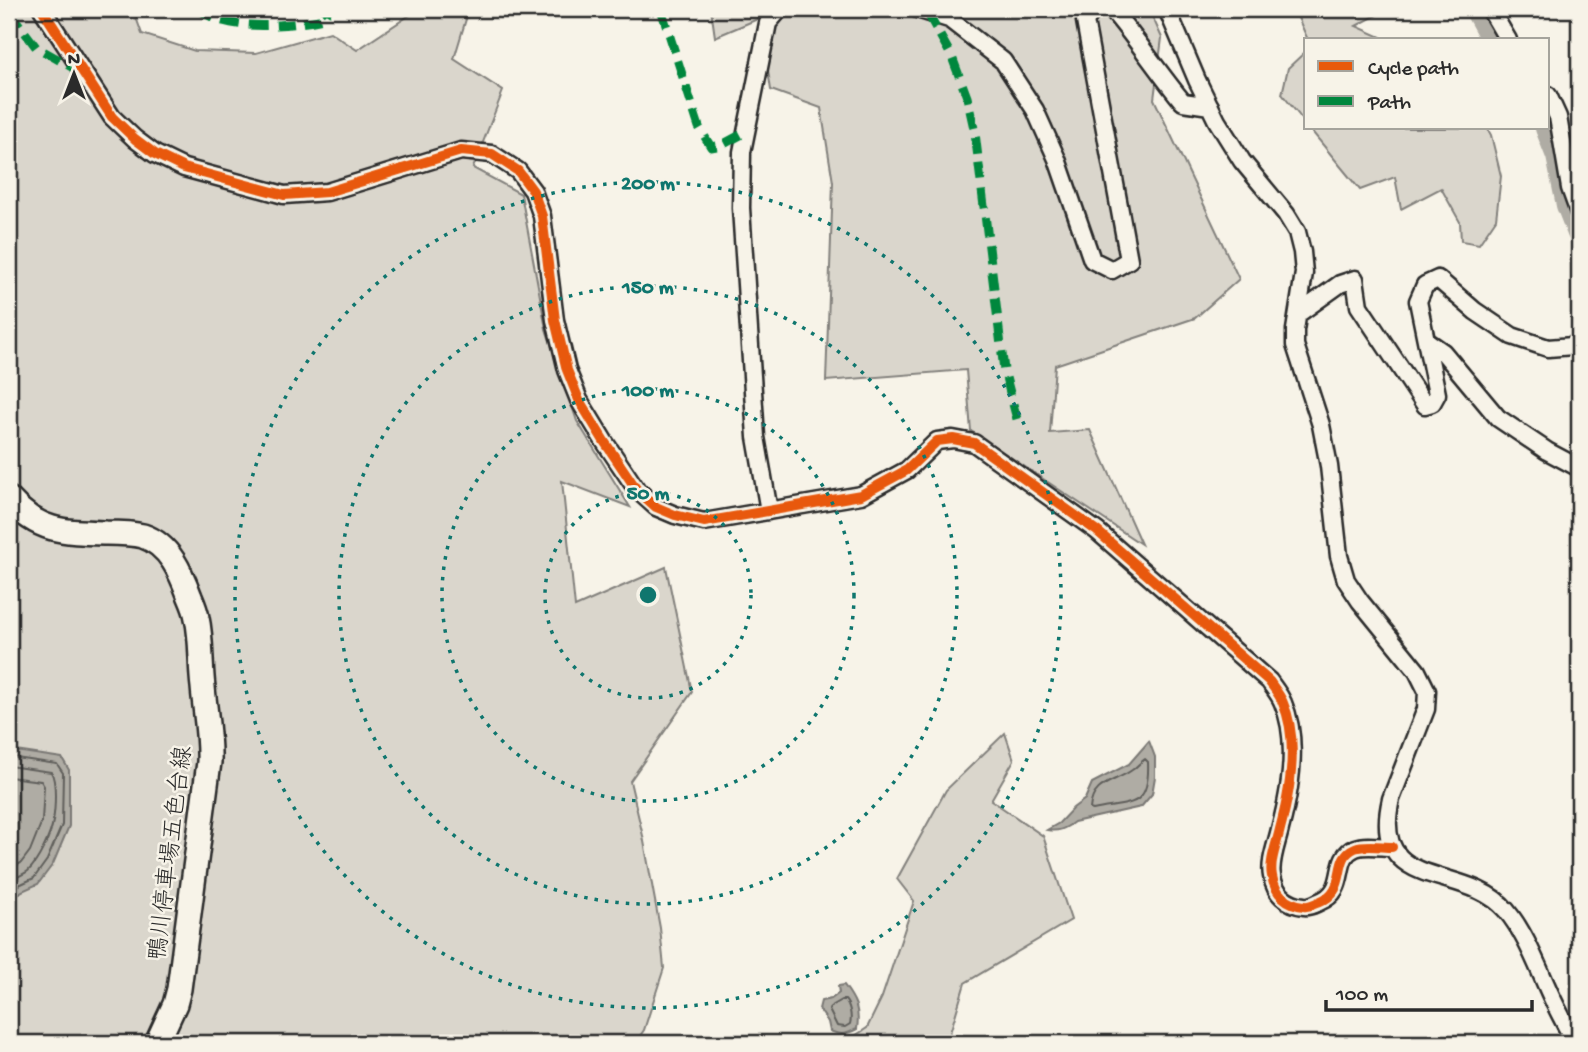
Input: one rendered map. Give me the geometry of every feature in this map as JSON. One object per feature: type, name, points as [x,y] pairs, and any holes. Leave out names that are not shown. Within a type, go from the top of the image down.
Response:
[{"type":"main road","name":"鴨川停車場五色台線","points":[[9,499],[26,517],[47,527],[78,532],[123,533],[144,537],[162,547],[177,564],[197,616],[210,741],[209,762],[179,989],[157,1043]]},
{"type":"street","points":[[42,9],[112,117],[155,154],[184,168],[284,195],[327,192],[461,151],[492,154],[518,171],[533,191],[542,216],[555,320],[567,370],[579,400],[637,489],[656,507],[704,522],[861,495],[907,470],[937,441],[953,439],[974,443],[1097,531],[1269,681],[1283,702],[1290,724],[1291,765],[1286,805],[1271,875],[1277,893],[1289,902],[1307,907],[1328,899],[1338,885],[1340,866],[1347,854],[1356,848],[1392,847]]},
{"type":"street","points":[[769,511],[756,437],[741,208],[742,152],[768,23],[780,9]]},
{"type":"street","points":[[917,9],[950,19],[1003,61],[1035,110],[1057,159],[1092,260],[1112,270],[1129,260],[1085,21],[1094,9]]},
{"type":"street","points":[[1111,9],[1184,102],[1210,106]]},
{"type":"street","points":[[1167,9],[1217,121],[1242,161],[1286,214],[1297,232],[1304,273],[1295,330],[1296,345],[1321,425],[1329,466],[1339,556],[1346,580],[1418,671],[1427,691],[1426,709],[1387,814],[1392,847],[1400,858],[1416,870],[1460,882],[1486,893],[1506,910],[1529,947],[1575,1043]]},
{"type":"street","points":[[1490,9],[1507,38]]},
{"type":"street","points":[[1550,99],[1558,117],[1570,188],[1579,213]]},
{"type":"street","points":[[1298,314],[1340,284],[1355,279],[1359,306],[1425,405],[1432,403],[1437,394],[1418,302],[1425,285],[1438,279],[1475,311],[1512,336],[1548,348],[1573,346],[1579,353]]},
{"type":"street","points":[[1427,341],[1443,352],[1498,418],[1547,451],[1579,468]]},
{"type":"shaded area","points":[[9,9],[133,9],[142,34],[195,51],[256,53],[330,32],[357,50],[416,11],[469,9],[454,59],[503,91],[473,168],[521,194],[546,329],[577,421],[630,507],[562,481],[575,607],[666,567],[692,692],[630,781],[660,928],[664,968],[644,1030],[635,1043],[9,1043]]},
{"type":"shaded area","points":[[711,9],[1149,9],[1162,38],[1154,99],[1239,279],[1195,318],[1055,365],[1050,433],[1090,430],[1141,544],[971,431],[966,370],[826,381],[833,182],[821,108],[771,90],[760,18],[715,37]]},
{"type":"shaded area","points":[[1294,9],[1384,9],[1356,26],[1382,38],[1307,38]]},
{"type":"shaded area","points":[[1304,53],[1304,122],[1282,94],[1288,68]]},
{"type":"shaded area","points":[[1311,130],[1488,130],[1491,135],[1501,176],[1496,219],[1479,244],[1461,241],[1460,222],[1441,188],[1401,209],[1395,177],[1360,190]]},
{"type":"shaded area","points":[[1005,733],[1014,760],[991,800],[1043,836],[1071,920],[965,983],[947,1043],[844,1043],[867,1028],[882,997],[914,901],[897,879],[946,790]]},
{"type":"water","points":[[1149,741],[1155,757],[1155,777],[1152,794],[1141,807],[1074,822],[1058,830],[1047,830],[1059,823],[1085,799],[1092,783],[1129,764]]},
{"type":"water","points":[[9,750],[62,758],[69,770],[69,826],[53,864],[38,884],[22,891],[9,902]]},
{"type":"water","points":[[844,985],[856,1005],[858,1022],[857,1029],[841,1034],[830,1031],[828,1022],[819,1009],[821,1001],[831,999],[839,993],[838,986]]},
{"type":"waterway","points":[[1476,9],[1492,38]]},
{"type":"waterway","points":[[1548,130],[1558,156],[1568,205],[1579,233]]},
{"type":"marked path","points":[[198,9],[220,20],[259,25],[323,19],[327,12],[324,9]]},
{"type":"marked path","points":[[661,9],[699,127],[711,147],[722,145],[746,132]]},
{"type":"marked path","points":[[9,11],[36,47],[77,70]]},
{"type":"marked path","points":[[927,12],[952,57],[967,97],[975,133],[1004,370],[1017,419]]},
{"type":"cycle path","points":[[42,9],[112,117],[155,154],[184,168],[284,195],[327,192],[461,151],[492,154],[518,171],[533,191],[542,216],[555,320],[567,370],[579,400],[637,490],[656,507],[704,522],[861,495],[907,470],[937,441],[953,439],[974,443],[1097,531],[1269,681],[1277,692],[1288,718],[1292,749],[1287,799],[1271,871],[1276,888],[1283,897],[1304,906],[1319,902],[1334,890],[1348,853],[1363,846],[1392,847]]}]
